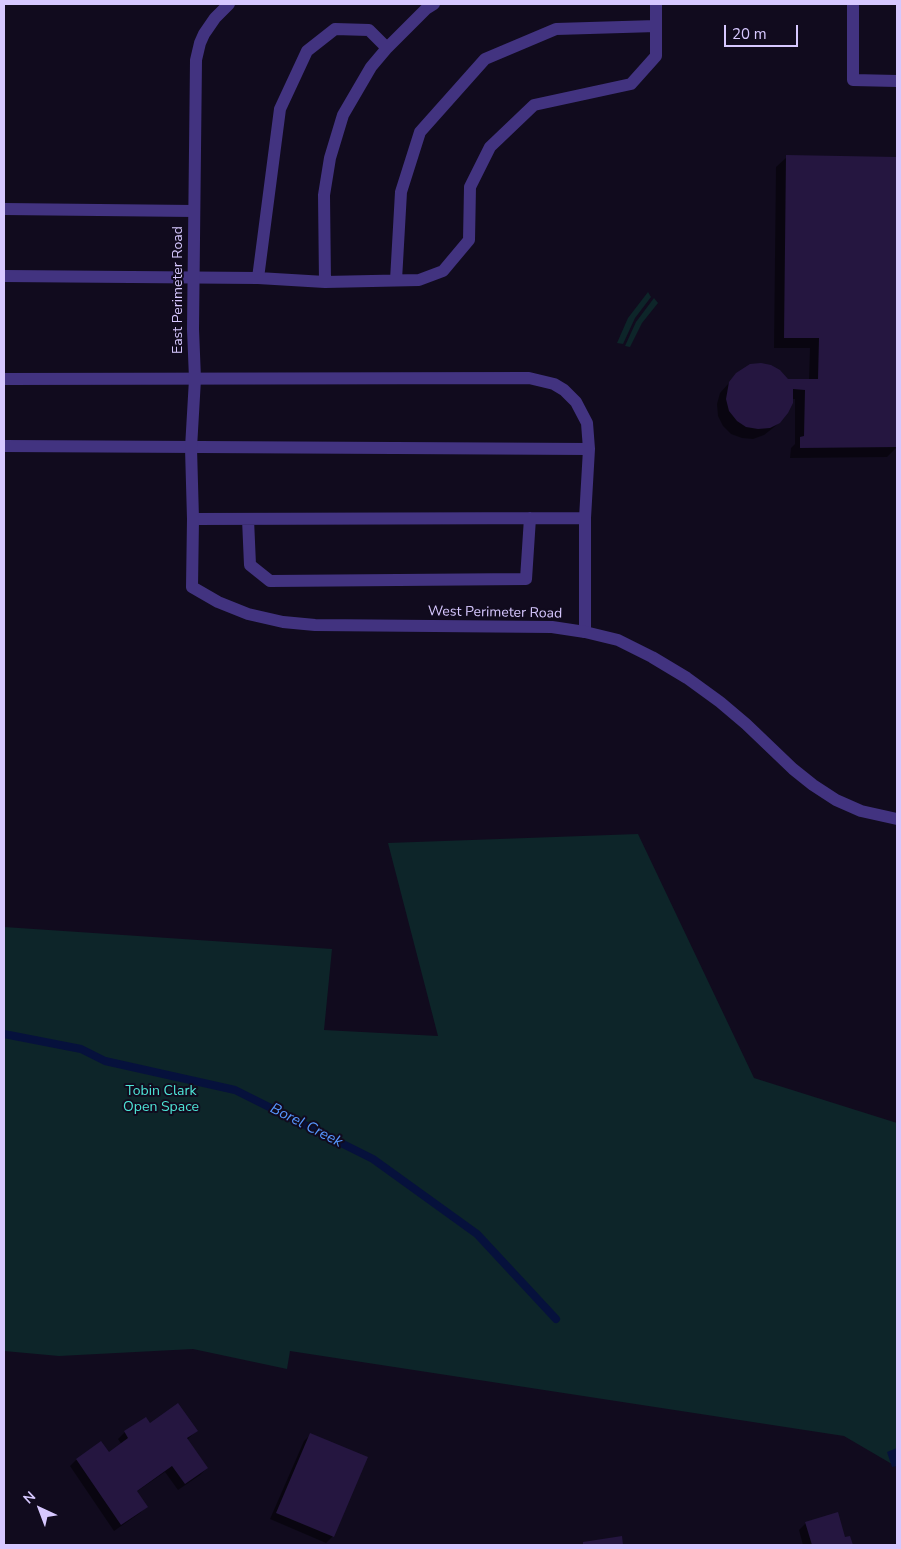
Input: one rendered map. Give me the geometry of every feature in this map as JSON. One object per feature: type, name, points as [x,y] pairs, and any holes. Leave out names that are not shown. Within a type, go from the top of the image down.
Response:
[{"type":"street","name":"East Perimeter Road","points":[[192,587],[191,448],[195,380],[193,278],[196,60],[204,34],[215,18],[229,4]]},
{"type":"street","points":[[325,282],[324,196],[330,158],[343,115],[371,67],[426,9],[434,4]]},
{"type":"street","points":[[4,276],[258,278],[325,282],[419,280],[443,270],[469,240],[470,187],[490,147],[534,105],[631,84],[656,56],[656,4]]},
{"type":"street","points":[[853,4],[853,80],[897,81]]},
{"type":"street","points":[[396,280],[401,192],[420,132],[484,59],[556,29],[656,26]]},
{"type":"street","points":[[258,278],[280,109],[307,51],[335,29],[370,30],[387,48]]},
{"type":"street","points":[[4,209],[194,211]]},
{"type":"street","points":[[4,379],[529,378],[554,384],[564,390],[576,402],[587,423],[589,449],[584,518],[585,632]]},
{"type":"street","points":[[4,446],[589,449]]},
{"type":"street","points":[[248,519],[250,566],[270,581],[526,579],[530,518]]},
{"type":"street","points":[[193,519],[584,518]]},
{"type":"street","name":"West Perimeter Road","points":[[192,587],[218,602],[248,614],[283,622],[315,625],[552,627],[618,640],[652,656],[720,702],[746,724],[792,769],[836,800],[861,811],[897,819]]},
{"type":"green space","points":[[648,292],[651,297],[635,318],[623,344],[617,343],[628,318]]},
{"type":"green space","points":[[654,298],[658,303],[642,323],[630,347],[625,346],[636,322]]},
{"type":"green space","name":"Tobin Clark Open Space","points":[[638,834],[754,1078],[897,1123],[897,1467],[844,1436],[290,1351],[287,1369],[193,1349],[59,1356],[4,1351],[4,927],[332,949],[324,1030],[438,1036],[388,843]]},
{"type":"shaded area","points":[[897,1448],[897,1466],[892,1467],[887,1452]]},
{"type":"building","points":[[786,155],[897,157],[897,447],[800,448],[800,437],[804,436],[805,390],[793,389],[793,403],[788,413],[780,423],[770,428],[746,427],[737,421],[729,411],[726,399],[729,382],[736,373],[750,364],[761,363],[771,365],[780,370],[788,379],[818,379],[819,338],[784,338]]},
{"type":"building","points":[[178,1403],[198,1431],[187,1438],[208,1468],[185,1484],[172,1466],[137,1491],[148,1507],[121,1525],[76,1459],[101,1441],[109,1452],[128,1438],[124,1431],[146,1417],[150,1423]]},
{"type":"building","points":[[310,1433],[368,1457],[334,1537],[276,1513]]},
{"type":"building","points":[[838,1512],[845,1537],[850,1536],[853,1545],[812,1545],[805,1522]]},
{"type":"building","points":[[622,1536],[623,1545],[583,1545],[583,1542]]},
{"type":"waterway","name":"Borel Creek","points":[[4,1034],[81,1049],[105,1061],[235,1090],[373,1159],[477,1234],[556,1319]]}]
